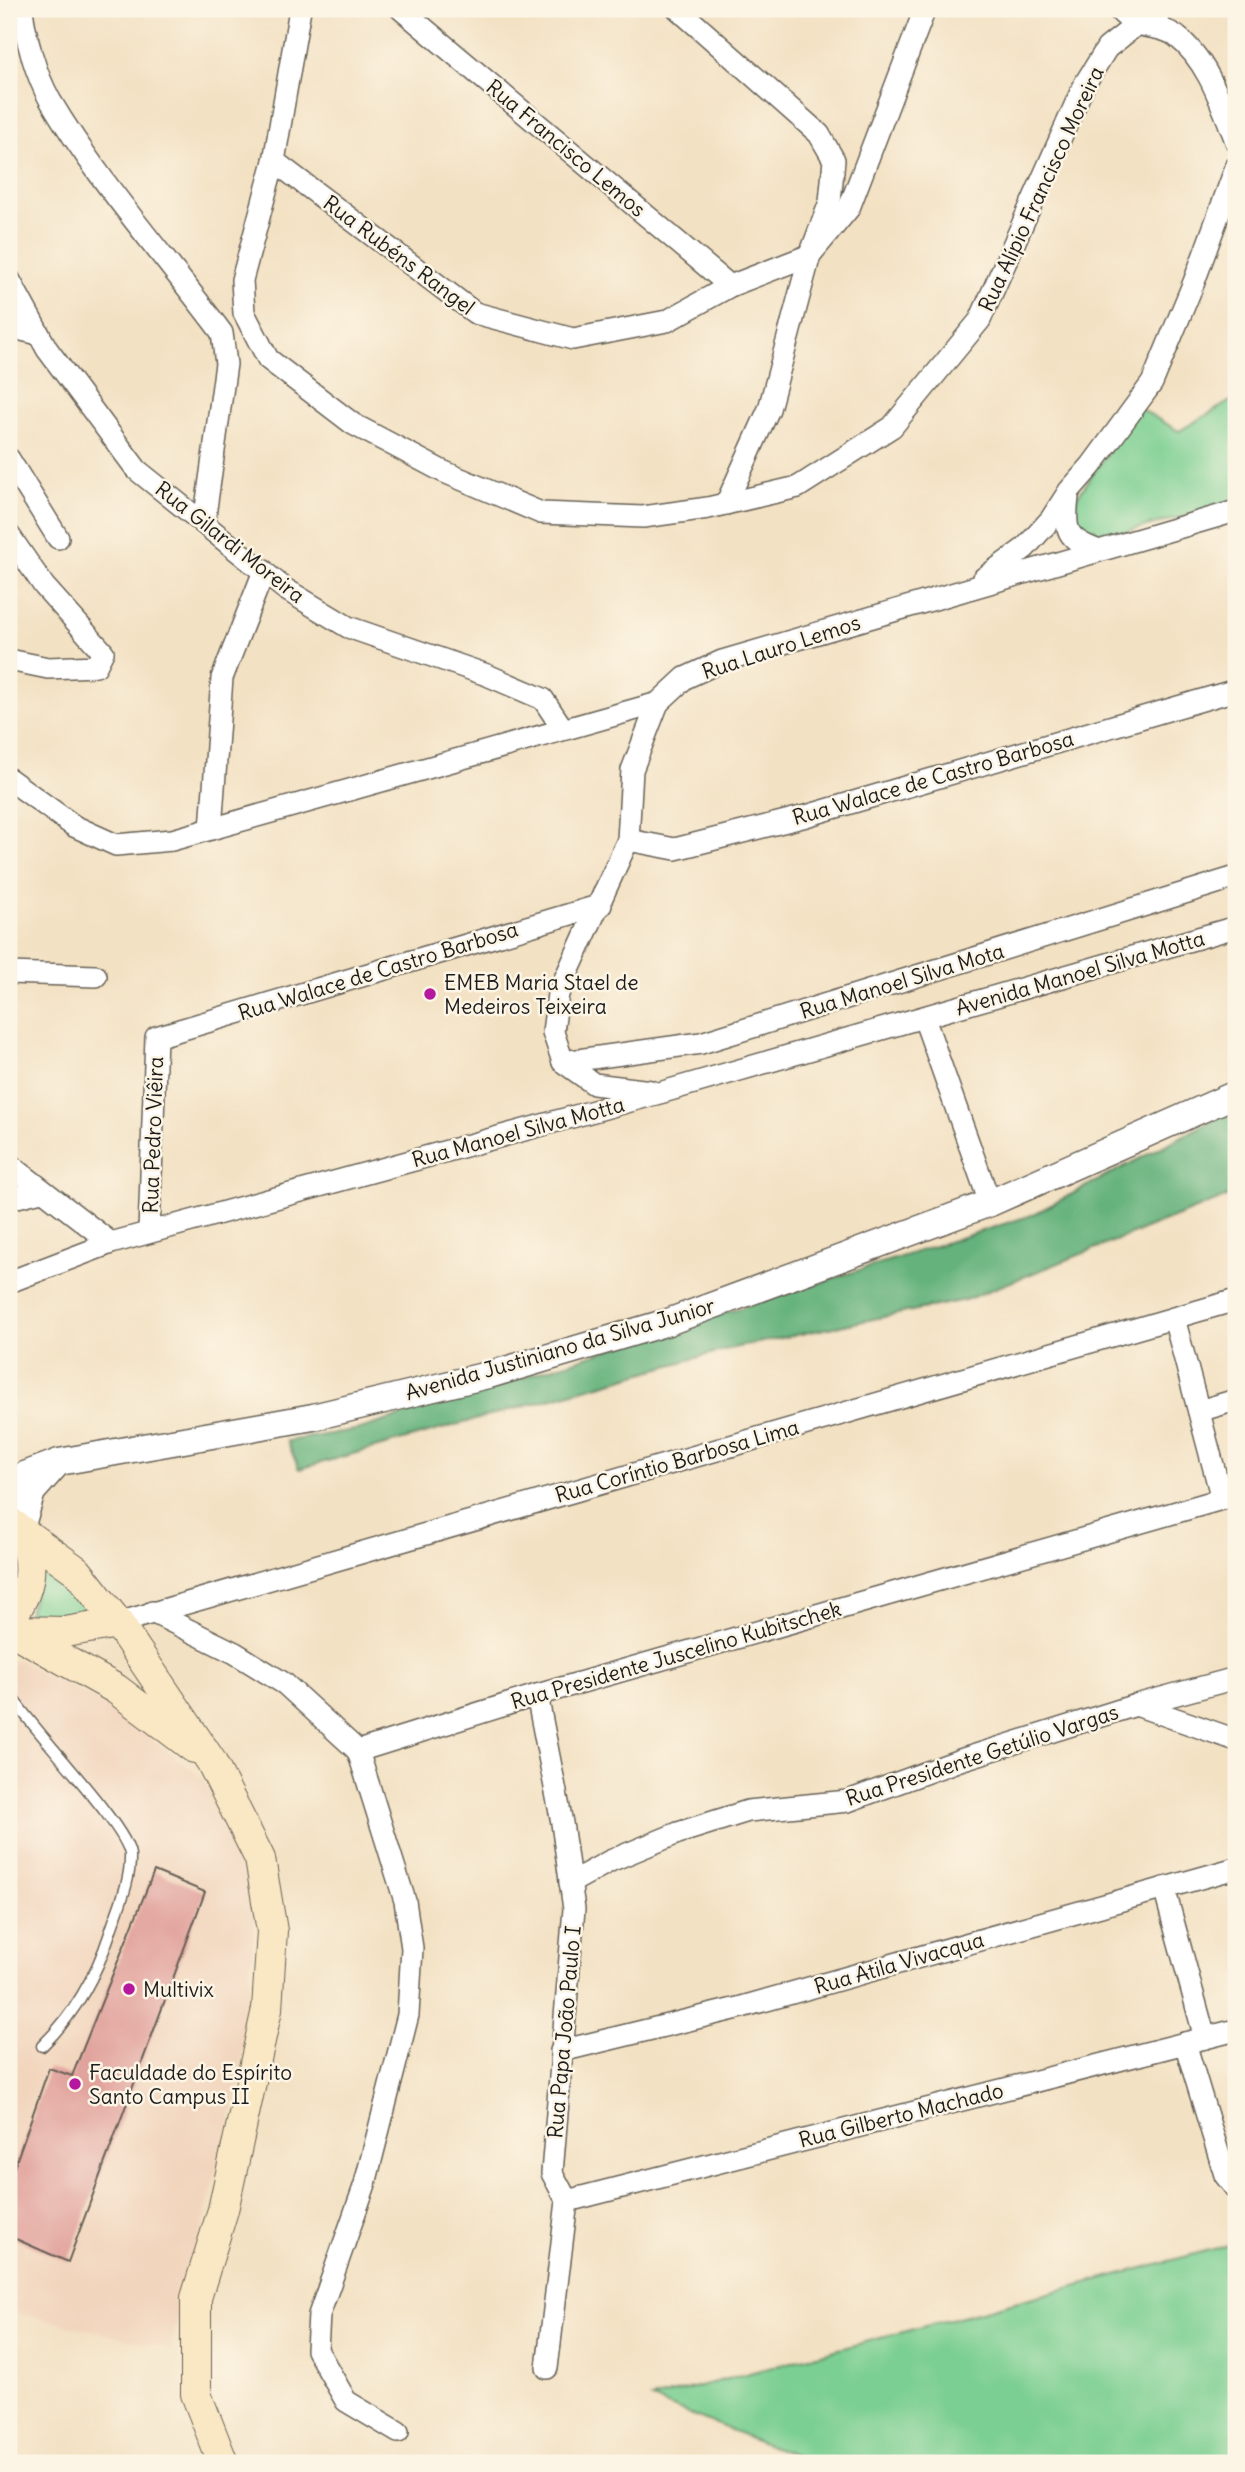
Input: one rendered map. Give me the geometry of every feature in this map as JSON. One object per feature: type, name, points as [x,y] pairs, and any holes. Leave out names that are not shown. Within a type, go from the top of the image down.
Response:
[{"type":"main road","points":[[15,1526],[77,1571],[118,1623],[211,1761],[260,1859],[272,1931],[267,2009],[223,2210],[197,2298],[196,2394],[223,2463]]},
{"type":"main road","points":[[11,1627],[29,1583],[28,1547],[15,1526]]},
{"type":"main road","points":[[11,1627],[65,1632],[118,1623]]},
{"type":"main road","points":[[11,1627],[116,1689],[211,1761]]},
{"type":"street","points":[[22,9],[24,27],[49,98],[101,175],[222,333],[226,364],[204,523]]},
{"type":"street","points":[[274,161],[300,9]]},
{"type":"street","name":"Rua Francisco Lemos","points":[[401,9],[730,286]]},
{"type":"street","points":[[678,9],[820,134],[834,160],[830,202],[810,255],[769,409],[726,504]]},
{"type":"street","points":[[810,255],[849,208],[925,9]]},
{"type":"street","points":[[1118,9],[1136,25],[1176,35],[1209,75],[1236,141]]},
{"type":"street","name":"Rua Alípio Francisco Moreira","points":[[274,161],[242,280],[244,313],[268,359],[353,424],[442,471],[541,513],[643,517],[726,504],[799,487],[892,427],[981,320],[1084,85],[1107,48],[1136,25],[1165,9]]},
{"type":"street","name":"Rua Rubéns Rangel","points":[[274,161],[475,313],[573,339],[667,321],[730,286],[810,255]]},
{"type":"street","points":[[970,587],[1025,548],[1051,519],[1069,491],[1091,466],[1152,383],[1194,282],[1236,167]]},
{"type":"street","name":"Rua Gilardi Moreira","points":[[9,279],[39,334],[137,470],[285,589],[348,627],[487,675],[543,699],[563,729]]},
{"type":"street","points":[[9,327],[39,334]]},
{"type":"street","points":[[9,459],[58,538]]},
{"type":"street","points":[[1069,491],[1066,527],[1077,543],[1100,551]]},
{"type":"street","name":"Rua Lauro Lemos","points":[[9,779],[74,826],[116,845],[172,840],[658,703],[685,678],[722,661],[1236,512]]},
{"type":"street","points":[[9,535],[44,586],[103,652],[96,666],[48,668],[9,660]]},
{"type":"street","points":[[211,829],[222,678],[264,571]]},
{"type":"street","name":"Rua Walace de Castro Barbosa","points":[[628,840],[675,849],[806,816],[1236,690]]},
{"type":"street","points":[[658,703],[632,770],[628,840],[601,905],[558,994],[553,1032],[562,1062],[594,1084],[663,1092]]},
{"type":"street","name":"Rua Manoel Silva Mota","points":[[562,1062],[701,1043],[1236,877]]},
{"type":"street","name":"Rua Walace de Castro Barbosa","points":[[156,1037],[601,905]]},
{"type":"street","name":"Avenida Manoel Silva Motta","points":[[923,1018],[1236,928]]},
{"type":"street","points":[[9,974],[96,976]]},
{"type":"street","points":[[923,1018],[990,1203]]},
{"type":"street","name":"Rua Manoel Silva Motta","points":[[9,1282],[111,1243],[149,1232],[923,1018]]},
{"type":"street","name":"Rua Pedro Viêira","points":[[149,1232],[156,1037]]},
{"type":"street","name":"Avenida Justiniano da Silva Junior","points":[[9,1481],[59,1462],[313,1418],[492,1374],[668,1322],[990,1203],[1236,1094]]},
{"type":"street","points":[[9,1164],[111,1243]]},
{"type":"street","points":[[9,1199],[41,1191]]},
{"type":"street","name":"Rua Coríntio Barbosa Lima","points":[[118,1623],[1236,1300]]},
{"type":"street","points":[[1174,1318],[1199,1411],[1229,1497]]},
{"type":"street","points":[[1199,1411],[1236,1401]]},
{"type":"street","points":[[15,1526],[32,1492],[59,1462]]},
{"type":"street","name":"Rua Presidente Juscelino Kubitschek","points":[[358,1751],[537,1695],[1229,1497]]},
{"type":"street","points":[[152,1612],[235,1654],[285,1684],[358,1751],[405,1901],[412,1948],[408,2015],[365,2184],[319,2315],[317,2350],[346,2401],[398,2432]]},
{"type":"street","name":"Rua Presidente Getúlio Vargas","points":[[570,1883],[610,1861],[690,1829],[748,1811],[848,1801],[960,1760],[1136,1705],[1236,1678]]},
{"type":"street","name":"Rua Papa João Paulo I","points":[[537,1695],[574,1909],[552,2173],[567,2201]]},
{"type":"street","points":[[1136,1705],[1236,1740]]},
{"type":"street","name":"Rua Atila Vivacqua","points":[[561,2050],[738,2008],[1236,1868]]},
{"type":"street","points":[[1164,1888],[1225,2175],[1236,2189]]},
{"type":"street","name":"Rua Gilberto Machado","points":[[567,2201],[1236,2030]]},
{"type":"street","points":[[547,2368],[567,2201]]},
{"type":"lane","points":[[9,1695],[114,1824],[130,1852],[128,1881],[103,1953],[73,2014],[42,2046]]},
{"type":"shaded area","name":"Multivix","points":[[18,1660],[113,1709],[202,1778],[258,1895],[239,2084],[170,2349],[9,2311],[9,1666]]},
{"type":"green space","points":[[1236,398],[1236,503],[1105,537],[1091,535],[1072,525],[1077,497],[1139,408],[1179,431]]},
{"type":"green space","points":[[1236,1108],[1236,1193],[965,1300],[728,1349],[299,1469],[287,1441],[360,1429],[1032,1215]]},
{"type":"green space","points":[[45,1557],[99,1614],[26,1621]]},
{"type":"green space","points":[[1236,2243],[1236,2463],[814,2463],[652,2399]]},
{"type":"building","name":"Faculdade do Espírito Santo Campus II","points":[[154,1871],[205,1892],[68,2262],[9,2236],[9,2182],[49,2068],[72,2076]]},
{"type":"place","name":"EMEB Maria Stael de Medeiros Teixeira","points":[[430,994]]},
{"type":"place","name":"Multivix","points":[[129,1989]]},
{"type":"place","name":"Faculdade do Espírito Santo Campus II","points":[[75,2084]]}]
